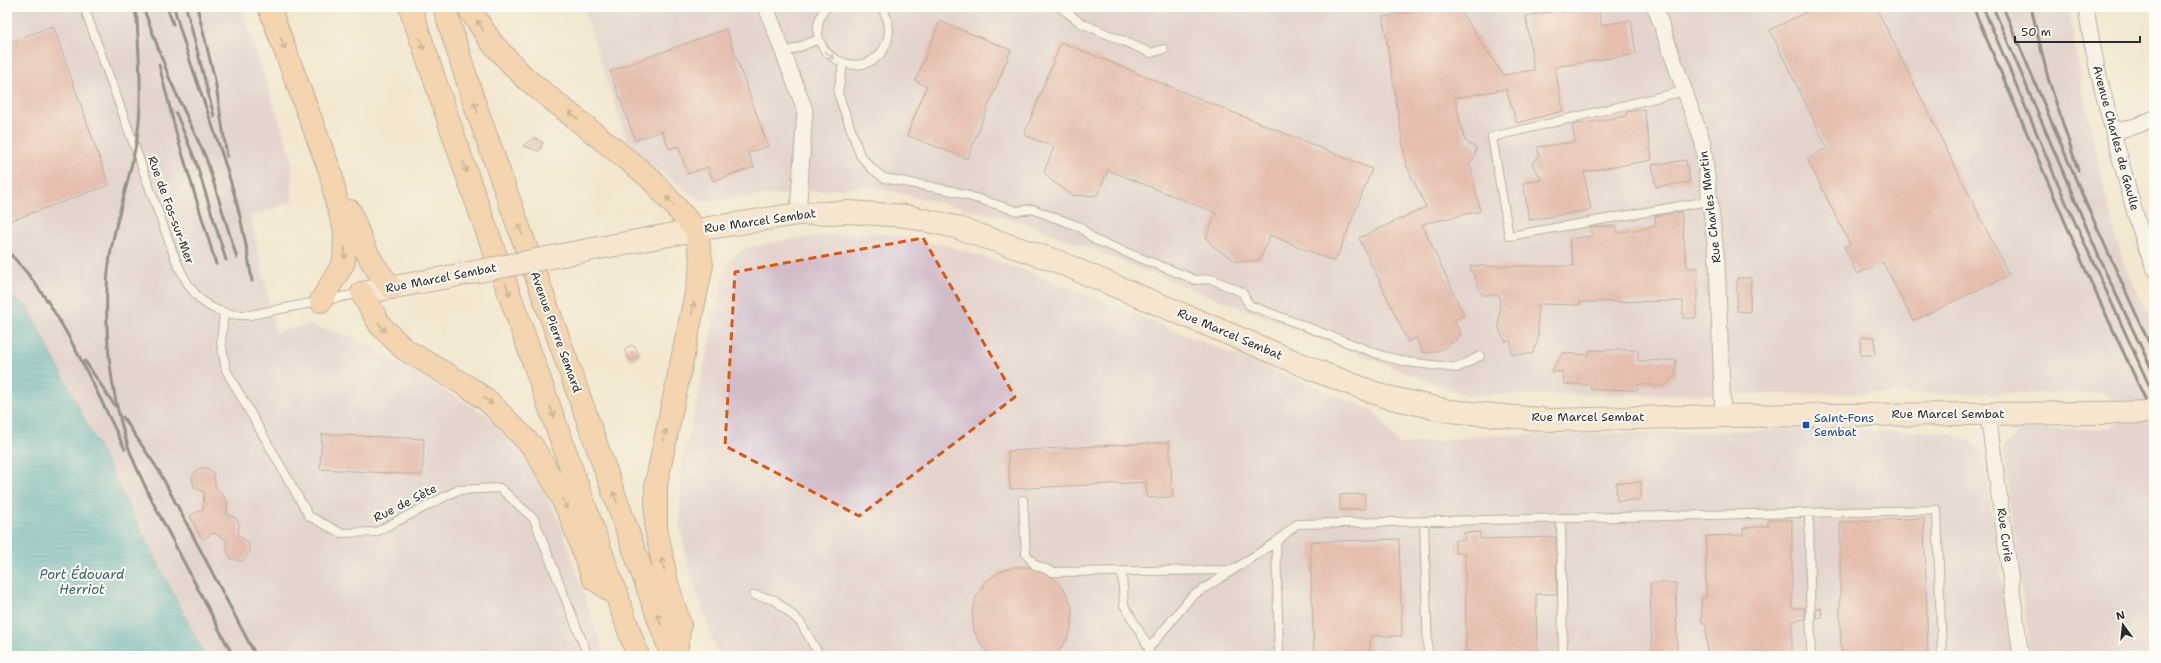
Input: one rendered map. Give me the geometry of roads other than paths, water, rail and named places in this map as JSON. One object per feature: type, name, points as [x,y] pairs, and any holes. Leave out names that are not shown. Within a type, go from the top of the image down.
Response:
[{"type":"highway","points":[[269,7],[331,174],[336,200],[345,230],[344,262],[321,301]]},
{"type":"highway","points":[[410,7],[466,172],[618,596],[638,656]]},
{"type":"highway","name":"Avenue Pierre Semard","points":[[444,7],[477,109],[674,656]]},
{"type":"highway","points":[[468,7],[492,43],[525,78],[650,178],[696,230],[702,265],[656,484],[656,528],[667,583],[680,625],[674,656]]},
{"type":"highway","points":[[331,174],[345,198],[365,252],[375,270],[392,288]]},
{"type":"highway","points":[[362,293],[380,325],[404,349],[470,388],[489,402],[533,447],[559,492],[593,578],[618,596]]},
{"type":"main road","name":"Rue Marcel Sembat","points":[[362,293],[696,230],[798,214],[850,212],[906,216],[955,227],[1056,261],[1317,371],[1383,396],[1449,411],[1551,420],[1723,416],[2154,412]]},
{"type":"street","points":[[766,7],[805,110],[798,214]]},
{"type":"street","name":"Rue Charles Martin","points":[[1655,7],[1703,143],[1717,261],[1723,416]]},
{"type":"street","name":"Avenue Charles de Gaulle","points":[[2086,7],[2090,38],[2113,132],[2128,187],[2154,268]]},
{"type":"street","points":[[2113,132],[2139,125],[2154,118]]},
{"type":"street","name":"Rue Curie","points":[[1988,414],[2022,656]]},
{"type":"lane","name":"Rue de Fos-sur-Mer","points":[[84,7],[185,282],[191,291],[202,300],[224,313],[237,316],[250,315],[321,301]]},
{"type":"lane","points":[[826,7],[820,14],[817,27],[819,39],[824,50],[832,58],[843,64],[855,65],[867,62],[878,56],[885,47],[889,36],[889,25],[886,14],[881,7]]},
{"type":"lane","points":[[1060,7],[1081,23],[1151,53],[1164,49]]},
{"type":"lane","points":[[784,53],[819,39]]},
{"type":"lane","points":[[843,64],[838,93],[860,155],[870,167],[884,178],[954,191],[1017,211],[1032,209],[1080,227],[1095,240],[1196,280],[1211,279],[1242,292],[1249,305],[1383,356],[1407,362],[1457,368],[1480,356]]},
{"type":"lane","points":[[1684,91],[1492,137],[1509,236],[1709,201]]},
{"type":"lane","name":"Rue Marcel Sembat","points":[[321,301],[362,293]]},
{"type":"lane","name":"Rue de Sète","points":[[224,313],[221,342],[226,370],[309,516],[341,533],[376,532],[458,490],[500,488],[534,519],[588,656]]},
{"type":"lane","points":[[1023,500],[1026,554],[1035,565],[1053,572],[1232,570]]},
{"type":"lane","points":[[1122,572],[1124,605],[1149,652],[1191,597],[1276,542],[1297,524],[1937,510],[1942,656]]},
{"type":"lane","points":[[1809,513],[1811,656]]},
{"type":"lane","points":[[1560,518],[1563,656]]},
{"type":"lane","points":[[1424,521],[1428,656]]},
{"type":"lane","points":[[1276,542],[1279,656]]},
{"type":"lane","points":[[754,595],[775,600],[800,622],[820,656]]},
{"type":"water","name":"Port Édouard Herriot","points":[[7,294],[27,306],[205,656],[7,656]]},
{"type":"railway","points":[[134,7],[137,19],[140,68],[138,133],[114,235],[108,270],[107,328],[113,388],[122,427],[133,459],[151,499]]},
{"type":"railway","points":[[143,7],[170,80],[206,158],[237,258]]},
{"type":"railway","points":[[167,7],[173,24]]},
{"type":"railway","points":[[174,7],[187,52],[235,195],[252,281]]},
{"type":"railway","points":[[186,7],[214,116]]},
{"type":"railway","points":[[197,7],[215,80],[227,156]]},
{"type":"railway","points":[[1973,7],[2089,278],[2154,418]]},
{"type":"railway","points":[[1983,7],[2068,207],[2154,396]]},
{"type":"railway","points":[[1993,7],[2105,271],[2154,374]]},
{"type":"railway","points":[[2003,7],[2085,201],[2154,354]]},
{"type":"railway","points":[[2031,7],[2048,78],[2078,170]]},
{"type":"railway","points":[[159,65],[177,136],[216,264]]},
{"type":"railway","points":[[176,113],[196,162],[226,260]]},
{"type":"railway","points":[[7,251],[25,271],[58,319],[87,372],[125,449]]},
{"type":"railway","points":[[85,361],[115,406]]},
{"type":"railway","points":[[123,417],[159,471],[256,656]]},
{"type":"railway","points":[[149,495],[233,656]]},
{"type":"place","name":"Saint-Fons Sembat","points":[[1806,425]]}]
